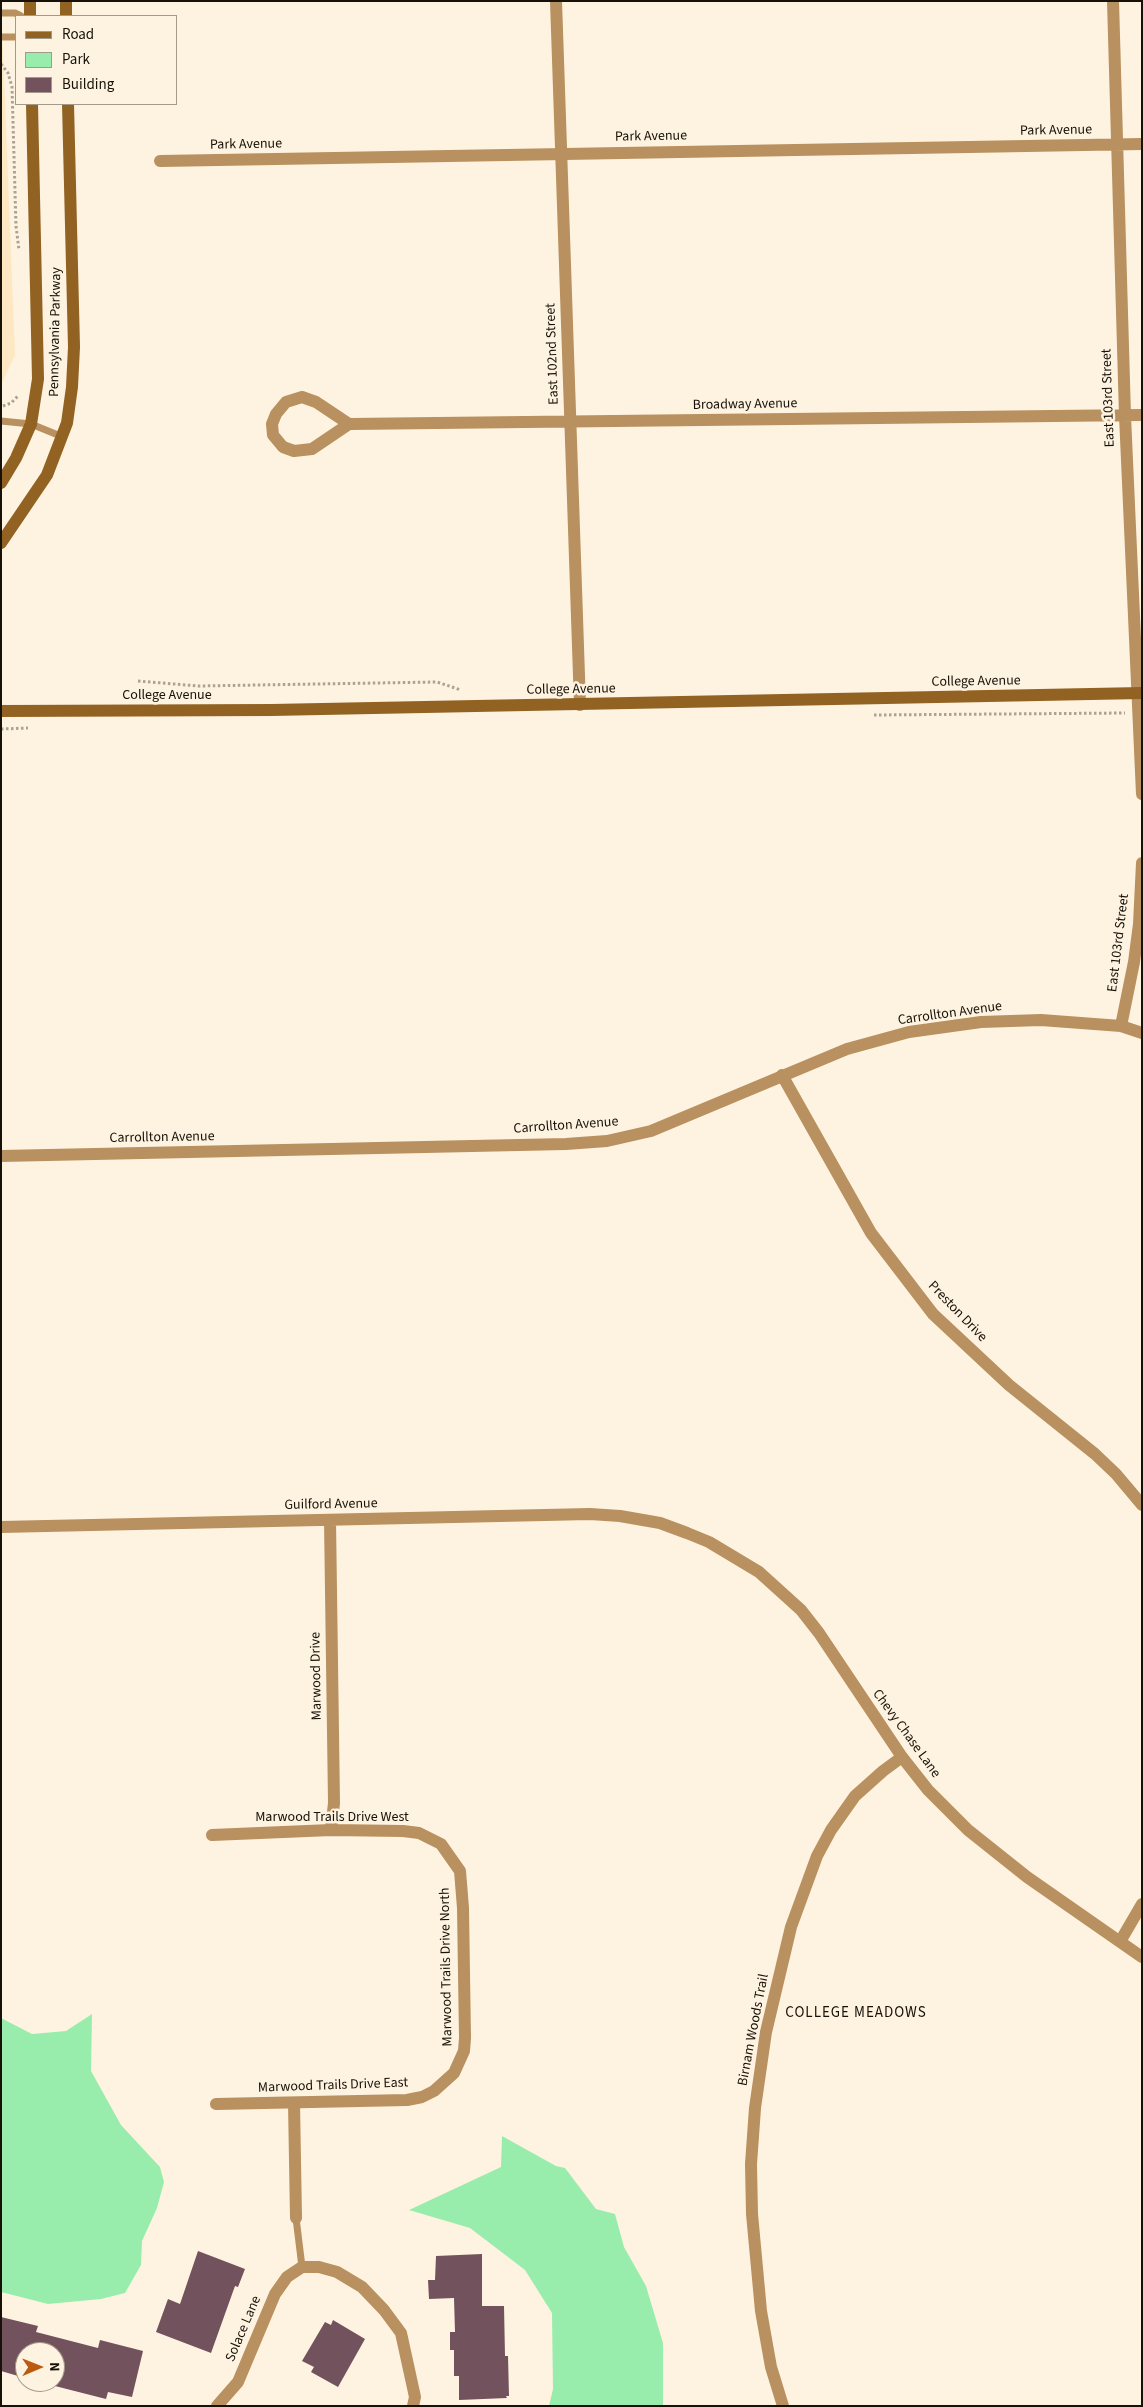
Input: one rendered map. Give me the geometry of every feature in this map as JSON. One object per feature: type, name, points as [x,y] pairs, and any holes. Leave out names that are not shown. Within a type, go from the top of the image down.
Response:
[{"type":"main road","points":[[30,1],[30,15]]},
{"type":"main road","points":[[66,1],[66,15]]},
{"type":"main road","name":"Pennsylvania Parkway","points":[[1,483],[16,458],[31,424],[36,395],[38,355],[32,105]]},
{"type":"main road","name":"Pennsylvania Parkway","points":[[1,543],[36,494],[50,468],[63,437],[70,402],[74,347],[68,105]]},
{"type":"main road","name":"College Avenue","points":[[1,711],[262,710],[580,705],[1139,693]]},
{"type":"street","name":"East 102nd Street","points":[[556,1],[580,705]]},
{"type":"street","name":"East 103rd Street","points":[[1113,1],[1125,416],[1139,693],[1142,794]]},
{"type":"street","name":"Park Avenue","points":[[160,161],[1142,144]]},
{"type":"street","points":[[302,397],[316,402],[350,424],[312,449],[301,451],[283,447],[273,435],[272,424],[276,414],[286,402],[302,397]]},
{"type":"street","name":"Broadway Avenue","points":[[350,424],[1142,415]]},
{"type":"street","name":"East 103rd Street","points":[[1121,1026],[1134,962],[1139,924],[1142,863]]},
{"type":"street","name":"Carrollton Avenue","points":[[1,1156],[566,1144],[607,1141],[651,1131],[782,1075],[847,1050],[918,1031],[981,1022],[1041,1020],[1121,1026],[1142,1033]]},
{"type":"street","name":"Preston Drive","points":[[782,1075],[872,1233],[933,1314],[1009,1385],[1102,1461],[1142,1505]]},
{"type":"street","name":"Guilford Avenue","points":[[1,1527],[590,1514],[620,1516],[660,1523]]},
{"type":"street","name":"Marwood Drive","points":[[330,1520],[334,1803],[331,1830]]},
{"type":"street","name":"Chevy Chase Lane","points":[[660,1523],[709,1542],[727,1552],[759,1572],[784,1593],[819,1633],[902,1757],[928,1790],[968,1830],[1027,1877],[1142,1957]]},
{"type":"street","name":"Birnam Woods Trail","points":[[783,2406],[771,2367],[761,2310],[752,2214],[751,2164],[755,2108],[766,2032],[791,1927],[817,1856],[831,1830],[855,1796],[902,1757]]},
{"type":"street","name":"Marwood Trails Drive West","points":[[212,1835],[331,1830],[419,1833],[441,1844],[447,1850]]},
{"type":"street","name":"Marwood Trails Drive North","points":[[446,2082],[461,2061],[465,2038],[463,1908],[460,1871],[447,1850]]},
{"type":"street","points":[[1120,1940],[1142,1904]]},
{"type":"street","name":"Marwood Trails Drive East","points":[[216,2104],[407,2100],[422,2097],[446,2082]]},
{"type":"street","points":[[294,2103],[296,2218]]},
{"type":"street","points":[[302,2267],[319,2267],[337,2272],[362,2287],[384,2310],[401,2333],[415,2397],[413,2406]]},
{"type":"street","name":"Solace Lane","points":[[216,2406],[238,2382],[275,2294],[287,2278],[302,2267]]},
{"type":"lane","points":[[1,13],[15,13],[19,15]]},
{"type":"lane","points":[[1,37],[15,37]]},
{"type":"lane","points":[[1,421],[31,424],[63,437]]},
{"type":"lane","points":[[296,2218],[302,2267]]},
{"type":"path","points":[[1,64],[8,73],[12,87],[16,226],[20,254]]},
{"type":"path","points":[[2,406],[11,404],[22,388]]},
{"type":"path","points":[[138,681],[198,686],[437,682],[461,690],[470,690]]},
{"type":"shaded area","points":[[1,1],[15,355],[1,385]]},
{"type":"green space","points":[[92,2014],[91,2071],[121,2125],[160,2167],[164,2182],[157,2208],[142,2241],[141,2265],[125,2293],[101,2299],[48,2304],[1,2292],[1,2018],[32,2034],[66,2031]]},
{"type":"green space","points":[[502,2136],[556,2166],[565,2168],[596,2209],[615,2214],[624,2247],[646,2286],[663,2343],[663,2406],[549,2406],[553,2389],[552,2313],[525,2270],[470,2228],[409,2210],[501,2167]]},
{"type":"building","points":[[198,2251],[245,2269],[238,2287],[235,2286],[211,2353],[156,2332],[168,2299],[180,2304]]},
{"type":"building","points":[[482,2254],[482,2306],[504,2306],[505,2356],[508,2356],[509,2396],[506,2396],[507,2398],[459,2400],[459,2376],[454,2376],[454,2350],[450,2350],[450,2332],[455,2332],[454,2298],[429,2299],[428,2280],[435,2280],[436,2256]]},
{"type":"building","points":[[1,2317],[38,2326],[36,2332],[98,2348],[100,2340],[143,2351],[132,2397],[108,2392],[106,2399],[65,2389],[65,2342],[15,2342],[15,2375],[1,2371]]},
{"type":"building","points":[[333,2320],[365,2339],[338,2387],[311,2372],[314,2367],[302,2361],[325,2322],[331,2325]]},
{"type":"district","name":"COLLEGE MEADOWS","points":[[856,2014]]}]
